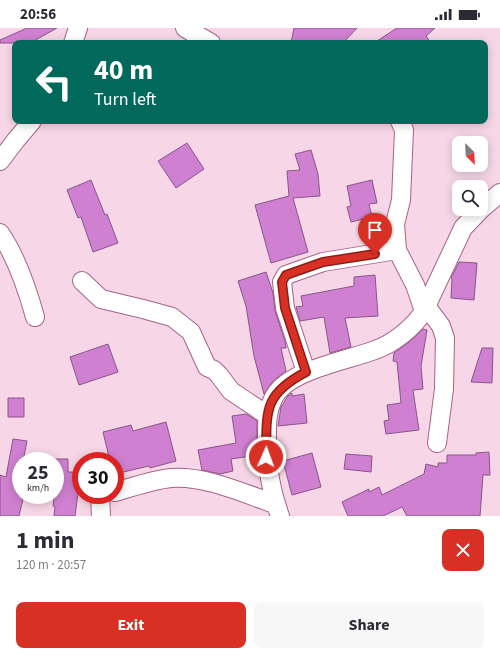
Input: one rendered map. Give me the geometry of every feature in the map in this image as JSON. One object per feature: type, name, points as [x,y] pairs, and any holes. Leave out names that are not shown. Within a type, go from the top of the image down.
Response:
[{"type":"street","points":[[74,40],[78,28]]},
{"type":"street","points":[[185,28],[206,40]]},
{"type":"street","points":[[0,161],[29,124]]},
{"type":"street","points":[[401,124],[404,130],[401,200],[395,224],[397,250],[426,309],[441,326],[445,338],[444,389],[438,442]]},
{"type":"street","points":[[488,203],[500,194]]},
{"type":"street","points":[[277,510],[266,457],[267,415],[273,398],[290,380],[306,372],[377,350],[396,339],[419,320],[426,309],[463,228],[474,216]]},
{"type":"street","points":[[0,233],[12,253],[26,284],[35,317]]},
{"type":"street","points":[[306,372],[285,308],[282,282],[286,275],[323,262],[397,250]]},
{"type":"street","points":[[82,281],[100,299],[172,318],[191,332],[207,367],[214,370],[219,375],[231,391],[267,415]]},
{"type":"street","points":[[124,489],[172,478],[200,480],[277,510]]},
{"type":"street","points":[[101,516],[103,504]]},
{"type":"building","points":[[27,28],[57,28],[35,40],[12,40],[12,43],[0,43],[0,40]]},
{"type":"building","points":[[294,28],[357,28],[346,40],[292,40]]},
{"type":"building","points":[[397,28],[435,28],[426,36],[429,40],[379,40]]},
{"type":"building","points":[[187,143],[204,169],[176,188],[158,161]]},
{"type":"building","points":[[311,150],[318,174],[320,196],[293,198],[308,252],[271,263],[255,205],[289,196],[287,171],[300,170],[295,154]]},
{"type":"building","points":[[91,180],[105,215],[107,214],[118,243],[93,252],[81,217],[78,218],[67,190]]},
{"type":"building","points":[[372,180],[377,203],[369,204],[372,217],[351,222],[347,207],[351,206],[347,186]]},
{"type":"building","points":[[459,262],[477,263],[474,300],[451,298],[451,278]]},
{"type":"building","points":[[266,272],[273,293],[275,311],[285,341],[286,348],[281,348],[286,371],[273,381],[264,394],[254,356],[246,306],[238,281]]},
{"type":"building","points":[[375,275],[378,316],[345,318],[351,347],[330,353],[324,317],[300,321],[296,307],[303,306],[301,296],[354,286],[354,277]]},
{"type":"building","points":[[423,329],[427,330],[421,366],[423,389],[413,390],[419,430],[386,434],[384,421],[389,420],[387,405],[401,403],[397,362],[393,361],[394,353]]},
{"type":"building","points":[[108,344],[118,372],[79,385],[70,357]]},
{"type":"building","points":[[482,348],[493,348],[492,383],[471,382]]},
{"type":"building","points":[[292,393],[292,396],[304,394],[307,423],[278,426],[281,407],[288,396]]},
{"type":"building","points":[[8,398],[24,398],[24,417],[8,417]]},
{"type":"building","points":[[246,414],[257,421],[257,455],[231,459],[233,471],[220,474],[202,470],[198,450],[236,443],[232,416]]},
{"type":"building","points":[[166,422],[176,461],[150,468],[149,466],[124,472],[124,452],[108,452],[103,432],[131,425],[133,431]]},
{"type":"building","points":[[13,439],[27,441],[25,452],[12,452],[12,504],[22,504],[19,516],[0,516],[0,475],[6,477]]},
{"type":"building","points":[[489,452],[490,475],[483,475],[480,516],[407,516],[402,507],[383,516],[348,516],[342,502],[369,489],[369,492],[379,487],[382,495],[424,474],[426,464],[438,467],[438,463],[447,463],[447,455],[476,455],[476,453]]},
{"type":"building","points":[[312,453],[321,487],[292,495],[283,461]]},
{"type":"building","points":[[346,454],[372,456],[371,472],[344,469]]},
{"type":"building","points":[[64,459],[68,459],[68,472],[72,472],[72,504],[77,504],[75,516],[54,516],[55,507],[53,506],[53,504],[64,504]]},
{"type":"route","points":[[266,457],[267,415],[273,398],[290,380],[306,372],[285,308],[282,282],[286,275],[323,262],[375,254]]}]
